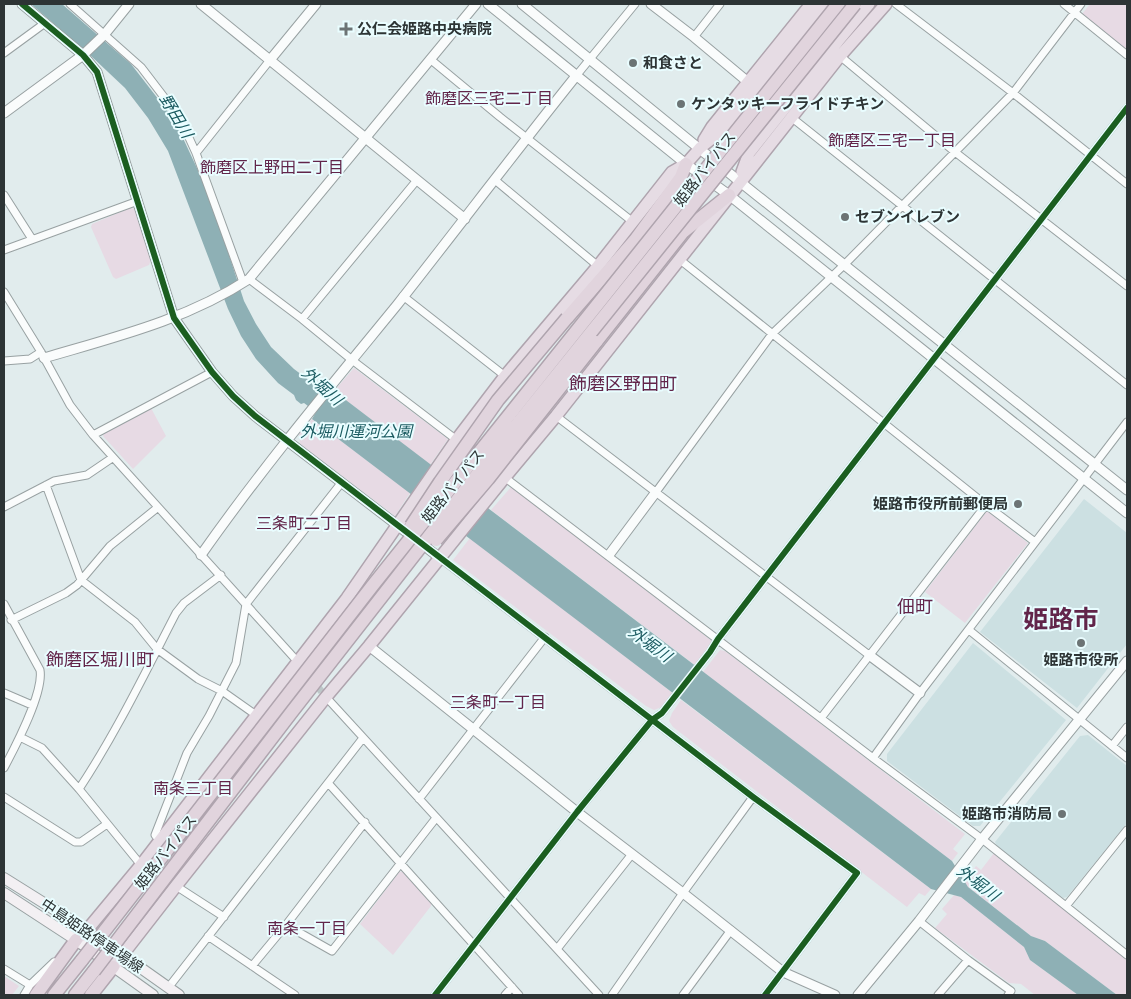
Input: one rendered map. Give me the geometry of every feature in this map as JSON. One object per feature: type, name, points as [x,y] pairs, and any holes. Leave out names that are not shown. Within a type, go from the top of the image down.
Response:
[{"type":"highway","points":[[700,148],[712,127],[811,4]]},
{"type":"highway","points":[[373,585],[440,482],[498,400],[566,318],[635,240],[680,177],[686,164],[700,148],[720,132],[824,4]]},
{"type":"highway","name":"姫路バイパス","points":[[54,995],[373,585],[838,4]]},
{"type":"highway","name":"姫路バイパス","points":[[75,995],[417,552],[621,293],[855,4]]},
{"type":"highway","points":[[740,181],[749,153],[869,4]]},
{"type":"highway","points":[[91,995],[326,697],[370,646],[504,477],[556,416],[791,117],[840,56],[886,4]]},
{"type":"highway","points":[[33,990],[87,930],[141,865],[347,598],[454,444],[505,376],[598,266],[672,172],[686,164]]},
{"type":"highway","points":[[417,552],[437,539],[476,494],[683,232],[729,195]]},
{"type":"main road","name":"中島姫路停車場線","points":[[4,878],[123,954],[179,995]]},
{"type":"main road","name":"中島姫路停車場線","points":[[4,893],[76,940],[153,995]]},
{"type":"street","points":[[22,4],[84,55],[97,72],[174,318],[212,372],[233,396],[255,416],[440,558],[753,797],[857,873],[765,995]]},
{"type":"street","points":[[70,4],[141,66],[180,118],[246,281],[302,319],[454,444],[504,477],[609,555],[873,758],[982,839],[1126,952]]},
{"type":"street","points":[[4,113],[84,55],[104,35],[129,4]]},
{"type":"street","points":[[201,4],[465,219]]},
{"type":"street","points":[[196,154],[316,4]]},
{"type":"street","points":[[4,361],[30,359],[174,318],[246,281],[476,4]]},
{"type":"street","points":[[488,4],[686,164],[729,195],[1127,513]]},
{"type":"street","points":[[522,4],[1127,490]]},
{"type":"street","points":[[201,554],[230,513],[287,440],[404,296],[526,138],[635,4]]},
{"type":"street","points":[[651,4],[748,82]]},
{"type":"street","points":[[694,37],[720,4]]},
{"type":"street","points":[[896,4],[1013,92],[1127,184]]},
{"type":"street","points":[[1064,4],[1127,55]]},
{"type":"street","points":[[609,555],[772,334],[845,264],[1013,92],[1082,4]]},
{"type":"street","points":[[4,53],[45,23]]},
{"type":"street","points":[[840,56],[955,152],[1127,286]]},
{"type":"street","points":[[430,59],[633,222]]},
{"type":"street","points":[[435,995],[577,812],[652,720],[662,713],[710,652],[933,358],[1127,108]]},
{"type":"street","points":[[791,117],[1127,386]]},
{"type":"street","points":[[302,319],[418,180]]},
{"type":"street","points":[[495,180],[598,266]]},
{"type":"street","points":[[4,195],[32,238]]},
{"type":"street","points":[[4,250],[32,238],[138,201]]},
{"type":"street","points":[[679,258],[986,505],[1035,542]]},
{"type":"street","points":[[4,292],[43,355],[70,405],[93,435],[297,661]]},
{"type":"street","points":[[404,296],[505,376]]},
{"type":"street","points":[[93,435],[212,372]]},
{"type":"street","points":[[556,416],[920,693]]},
{"type":"street","points":[[873,758],[920,693],[1127,422]]},
{"type":"street","points":[[4,507],[54,481],[87,475],[112,458]]},
{"type":"street","points":[[160,840],[155,835],[186,753],[209,716],[236,663],[246,604],[342,482]]},
{"type":"street","points":[[46,485],[81,580],[135,622],[157,649],[198,679],[222,691],[256,715]]},
{"type":"street","points":[[821,718],[986,505]]},
{"type":"street","points":[[12,620],[66,593],[77,585],[110,546],[157,508]]},
{"type":"street","points":[[78,788],[97,762],[176,613],[184,603],[221,575]]},
{"type":"street","points":[[4,604],[40,670],[41,677],[20,737],[4,768]]},
{"type":"street","points":[[969,630],[1127,758]]},
{"type":"street","points":[[419,799],[545,637]]},
{"type":"street","points":[[370,646],[473,730],[683,892],[783,972],[835,995]]},
{"type":"street","points":[[858,995],[935,902],[982,839],[1127,661]]},
{"type":"street","points":[[4,693],[32,705]]},
{"type":"street","points":[[326,697],[599,995]]},
{"type":"street","points":[[1112,746],[1127,728]]},
{"type":"street","points":[[20,737],[42,748],[78,788],[141,865]]},
{"type":"street","points":[[168,988],[363,738]]},
{"type":"street","points":[[329,784],[519,995]]},
{"type":"street","points":[[4,797],[75,842],[81,842],[107,824]]},
{"type":"street","points":[[612,995],[683,892],[753,797]]},
{"type":"street","points":[[286,925],[332,951],[436,818]]},
{"type":"street","points":[[252,966],[365,822]]},
{"type":"street","points":[[1066,906],[1127,830]]},
{"type":"street","points":[[557,949],[632,854]]},
{"type":"street","points":[[176,886],[224,916]]},
{"type":"street","points":[[919,921],[1011,991],[1008,995]]},
{"type":"street","points":[[683,995],[731,930]]},
{"type":"street","points":[[208,936],[295,995]]},
{"type":"street","points":[[938,995],[968,960]]},
{"type":"street","points":[[99,995],[114,967]]},
{"type":"street","points":[[4,969],[33,990],[24,995]]},
{"type":"street","points":[[505,995],[512,987]]},
{"type":"shaded area","points":[[1090,4],[1127,4],[1127,50],[1082,14]]},
{"type":"shaded area","points":[[130,208],[135,209],[151,260],[149,265],[116,279],[113,277],[91,227],[92,224]]},
{"type":"shaded area","points":[[354,368],[448,439],[430,465],[334,391]]},
{"type":"shaded area","points":[[151,408],[166,436],[133,469],[103,436],[105,431]]},
{"type":"shaded area","points":[[312,419],[410,493],[395,516],[300,444],[299,434]]},
{"type":"shaded area","points":[[511,487],[712,641],[710,648],[696,666],[491,510]]},
{"type":"shaded area","points":[[1084,499],[1127,533],[1127,644],[1077,708],[980,632]]},
{"type":"shaded area","points":[[987,511],[1028,543],[965,623],[925,592]]},
{"type":"shaded area","points":[[470,538],[674,694],[664,706],[654,710],[646,706],[453,560]]},
{"type":"shaded area","points":[[973,643],[1066,720],[980,826],[973,826],[887,761],[887,754]]},
{"type":"shaded area","points":[[720,650],[725,651],[965,834],[953,849],[958,853],[952,861],[703,672]]},
{"type":"shaded area","points":[[681,700],[931,889],[925,896],[919,893],[907,907],[673,727],[669,721]]},
{"type":"shaded area","points":[[1088,735],[1127,766],[1127,823],[1067,897],[1063,898],[997,846],[995,842],[1080,736]]},
{"type":"shaded area","points":[[994,853],[1127,960],[1127,995],[1117,995],[1045,941],[1031,936],[968,887],[964,882],[976,866],[981,870]]},
{"type":"shaded area","points":[[405,871],[431,901],[431,906],[393,955],[360,924],[399,872]]},
{"type":"shaded area","points":[[954,895],[961,897],[1024,947],[1030,960],[1078,995],[1035,995],[1021,984],[1009,983],[935,928],[947,914],[942,909]]},
{"type":"shaded area","points":[[4,976],[19,986],[12,995],[4,995]]},
{"type":"water","name":"外堀川運河公園","points":[[31,4],[62,4],[131,64],[169,113],[209,194],[244,301],[271,347],[294,369],[330,396],[334,391],[952,861],[968,887],[1031,936],[1045,941],[1117,995],[1078,995],[1030,960],[1024,947],[961,897],[931,889],[312,419],[316,412],[304,403],[301,404],[294,395],[278,383],[256,359],[241,336],[228,309],[168,151],[148,118],[125,88]]},
{"type":"tunnel","points":[[304,670],[326,697]]},
{"type":"cycle path","points":[[22,4],[83,55],[97,72],[174,318],[212,372],[233,396],[255,416],[753,797],[857,873],[765,995]]},
{"type":"cycle path","points":[[435,995],[577,812],[652,720],[662,713],[710,652],[718,639],[1127,108]]},
{"type":"place","name":"公仁会姫路中央病院","points":[[346,29]]},
{"type":"place","name":"和食さと","points":[[633,63]]},
{"type":"place","name":"ケンタッキーフライドチキン","points":[[681,104]]},
{"type":"place","name":"セブンイレブン","points":[[845,217]]},
{"type":"place","name":"姫路市役所前郵便局","points":[[1018,504]]},
{"type":"place","name":"姫路市役所","points":[[1081,643]]},
{"type":"place","name":"姫路市消防局","points":[[1062,814]]},
{"type":"district","name":"飾磨区三宅二丁目","points":[[489,98]]},
{"type":"district","name":"飾磨区三宅一丁目","points":[[892,140]]},
{"type":"district","name":"飾磨区上野田二丁目","points":[[272,167]]},
{"type":"district","name":"飾磨区野田町","points":[[623,384]]},
{"type":"district","name":"三条町二丁目","points":[[304,523]]},
{"type":"district","name":"佃町","points":[[915,607]]},
{"type":"district","name":"姫路市","points":[[1061,620]]},
{"type":"district","name":"飾磨区堀川町","points":[[100,660]]},
{"type":"district","name":"三条町一丁目","points":[[498,702]]},
{"type":"district","name":"南条三丁目","points":[[193,788]]},
{"type":"district","name":"南条一丁目","points":[[307,928]]},
{"type":"water label","name":"野田川","points":[[176,116]]},
{"type":"water label","name":"外堀川","points":[[322,386]]},
{"type":"water label","name":"外堀川","points":[[650,644]]},
{"type":"water label","name":"外堀川","points":[[978,883]]}]
